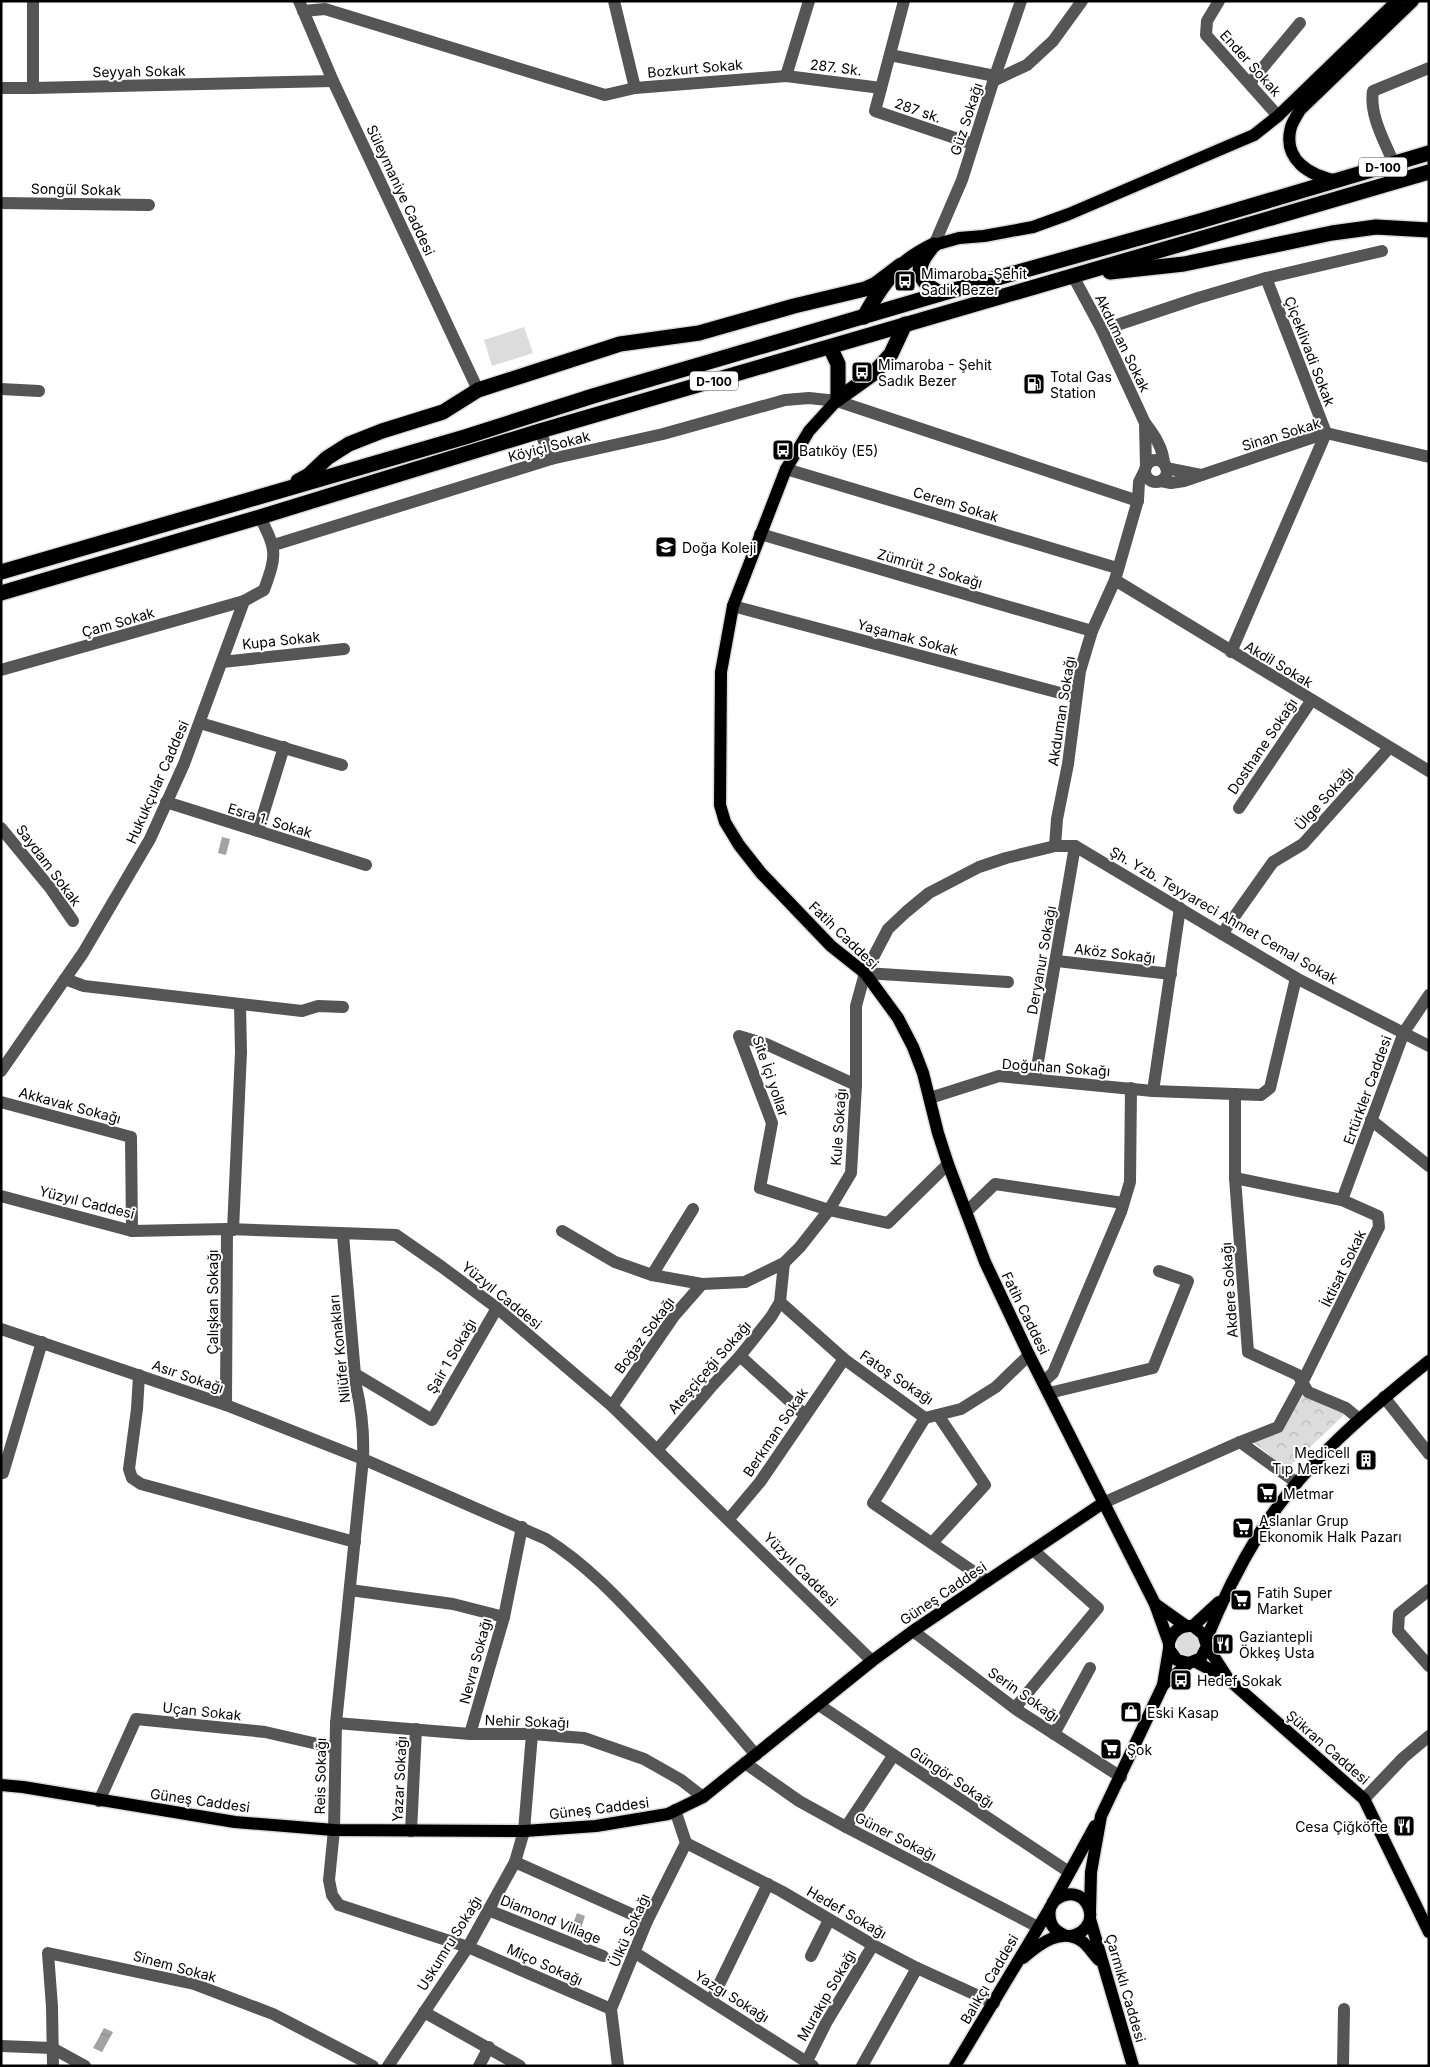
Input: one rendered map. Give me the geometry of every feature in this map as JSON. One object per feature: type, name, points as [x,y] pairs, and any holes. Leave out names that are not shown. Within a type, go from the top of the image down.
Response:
[{"type":"highway","name":"D-100","points":[[1,572],[940,294],[1429,153]]},
{"type":"highway","name":"D-100","points":[[1,593],[260,517],[540,431],[1429,172]]},
{"type":"highway","points":[[1073,276],[1184,264],[1324,235],[1376,227],[1429,230]]},
{"type":"highway","points":[[286,489],[349,444],[382,431],[443,412],[478,390],[620,344],[699,334],[794,306],[865,289],[876,284],[915,254],[934,245]]},
{"type":"highway","points":[[934,245],[921,260],[920,268],[923,279],[928,286],[940,294]]},
{"type":"highway","points":[[864,317],[875,296],[901,265]]},
{"type":"highway","points":[[838,400],[873,374],[891,354],[905,324]]},
{"type":"highway","points":[[830,347],[838,364],[838,400]]},
{"type":"main road","points":[[934,245],[958,238],[1025,229],[1069,214],[1254,135],[1278,116],[1397,1]]},
{"type":"main road","points":[[1338,180],[1322,178],[1301,167],[1293,154],[1290,141],[1292,127],[1300,110],[1413,1]]},
{"type":"main road","name":"Fatih Caddesi","points":[[838,400],[809,431],[786,469],[733,606],[721,672],[720,805],[725,822],[739,845],[761,874],[830,946],[865,974],[898,1018],[913,1047],[930,1098],[948,1164],[985,1262],[1029,1355],[1155,1604],[1169,1646]]},
{"type":"main road","points":[[1163,1685],[1205,1653],[1206,1643],[1223,1599],[1260,1533],[1297,1483],[1359,1419],[1429,1361]]},
{"type":"main road","name":"Güneş Caddesi","points":[[1,1785],[235,1822],[334,1830],[524,1831],[596,1826],[668,1814],[703,1797],[872,1661],[913,1631],[1103,1503]]},
{"type":"main road","points":[[1163,1685],[1169,1646],[1174,1631],[1189,1626],[1223,1599]]},
{"type":"main road","points":[[1155,1604],[1203,1634],[1206,1643],[1228,1679]]},
{"type":"main road","points":[[1169,1646],[1177,1660],[1192,1663],[1228,1679]]},
{"type":"main road","name":"Şükran Caddesi","points":[[1228,1679],[1364,1799],[1429,1932]]},
{"type":"main road","name":"Çarmıklı Caddesi","points":[[1133,2066],[1090,1916],[1091,1872],[1101,1816],[1121,1778],[1163,1685]]},
{"type":"main road","name":"Balıkçı Caddesi","points":[[955,2066],[1052,1905],[1101,1816]]},
{"type":"main road","points":[[1015,1964],[1038,1946],[1053,1938],[1067,1936],[1083,1931],[1090,1916],[1084,1900],[1072,1894],[1058,1897],[1052,1905],[1049,1915],[1053,1928],[1067,1936],[1083,1942],[1102,1963]]},
{"type":"street","points":[[33,88],[34,1]]},
{"type":"street","name":"Bozkurt Sokak","points":[[614,1],[635,88],[786,76]]},
{"type":"street","points":[[786,76],[809,1]]},
{"type":"street","points":[[881,88],[904,1]]},
{"type":"street","name":"Güz Sokağı","points":[[934,245],[962,180],[1021,1]]},
{"type":"street","points":[[890,56],[994,79],[1027,65],[1034,59],[1053,40],[1082,1]]},
{"type":"street","name":"Ender Sokak","points":[[1219,1],[1207,21],[1206,35],[1278,116]]},
{"type":"street","points":[[301,6],[328,5],[605,95],[635,88]]},
{"type":"street","name":"Süleymaniye Caddesi","points":[[301,6],[478,390]]},
{"type":"street","points":[[1250,84],[1300,23]]},
{"type":"street","points":[[1394,164],[1374,114],[1371,101],[1373,91],[1429,68]]},
{"type":"street","name":"287. Sk.","points":[[786,76],[881,88]]},
{"type":"street","name":"Seyyah Sokak","points":[[1,88],[334,81]]},
{"type":"street","name":"287 sk.","points":[[881,88],[875,111],[973,144]]},
{"type":"street","name":"Songül Sokak","points":[[1,203],[150,205]]},
{"type":"street","points":[[1102,330],[1266,278],[1382,251]]},
{"type":"street","name":"Akduman Sokak","points":[[1073,276],[1102,330],[1145,423],[1164,453],[1165,466]]},
{"type":"street","name":"Çiçeklivadi Sokak","points":[[1266,278],[1326,433]]},
{"type":"street","points":[[1,389],[39,391]]},
{"type":"street","name":"Köyiçi Sokak","points":[[274,545],[551,458],[663,434],[785,400],[809,398],[838,400],[1138,501]]},
{"type":"street","name":"Akduman Sokak","points":[[1145,423],[1145,468]]},
{"type":"street","points":[[540,431],[551,458]]},
{"type":"street","points":[[1231,652],[1326,433]]},
{"type":"street","name":"Sinan Sokak","points":[[1159,481],[1172,484],[1326,433],[1429,458]]},
{"type":"street","points":[[1154,460],[1165,466],[1166,475],[1159,481],[1150,480],[1145,468],[1154,460]]},
{"type":"street","name":"Sinan Sokak","points":[[1165,466],[1201,475]]},
{"type":"street","name":"Akduman Sokağı","points":[[1055,846],[1057,819],[1068,764],[1075,697],[1080,671],[1092,631],[1116,574],[1138,501],[1139,482],[1145,468]]},
{"type":"street","name":"Cerem Sokak","points":[[786,469],[1116,574]]},
{"type":"street","name":"Akduman Sokağı","points":[[1138,501],[1159,481]]},
{"type":"street","points":[[244,601],[264,590],[272,567],[274,545],[260,517]]},
{"type":"street","name":"Zümrüt 2 Sokağı","points":[[760,534],[1092,631]]},
{"type":"street","name":"Akdil Sokak","points":[[1116,574],[1231,652],[1429,771]]},
{"type":"street","name":"Hukukçular Caddesi","points":[[1,1071],[83,953],[150,840],[184,764],[244,601]]},
{"type":"street","name":"Çam Sokak","points":[[1,670],[244,601]]},
{"type":"street","name":"Yaşamak Sokak","points":[[733,606],[1075,697]]},
{"type":"street","name":"Kupa Sokak","points":[[222,662],[344,649]]},
{"type":"street","name":"Dosthane Sokağı","points":[[1239,808],[1310,701]]},
{"type":"street","points":[[200,722],[342,765]]},
{"type":"street","points":[[258,831],[284,748]]},
{"type":"street","name":"Ülge Sokağı","points":[[1222,934],[1273,862],[1303,844],[1389,748]]},
{"type":"street","name":"Esra 1. Sokak","points":[[166,802],[366,865]]},
{"type":"street","name":"Saydam Sokak","points":[[1,828],[51,889],[73,921]]},
{"type":"street","points":[[1055,846],[1075,846]]},
{"type":"street","name":"Kule Sokağı","points":[[562,1231],[615,1262],[652,1275],[702,1284],[746,1282],[784,1262],[800,1247],[830,1210],[851,1173],[856,1085],[856,1006],[865,974],[888,929],[929,893],[979,867],[1055,846]]},
{"type":"street","name":"Şh. Yzb. Teyyareci Ahmet Cemal Sokak","points":[[1075,846],[1296,978],[1429,1046]]},
{"type":"street","name":"Deryanur Sokağı","points":[[1035,1079],[1057,961],[1075,846]]},
{"type":"street","points":[[1153,1090],[1180,908]]},
{"type":"street","name":"Aköz Sokağı","points":[[1057,961],[1171,974]]},
{"type":"street","points":[[865,974],[1008,982]]},
{"type":"street","name":"Doğuhan Sokağı","points":[[930,1098],[999,1076],[1153,1090],[1261,1095],[1270,1088],[1296,978]]},
{"type":"street","points":[[65,980],[84,986],[240,1005],[302,1011],[318,1006],[343,1007]]},
{"type":"street","name":"Ertürkler Caddesi","points":[[1342,1200],[1404,1032],[1429,995]]},
{"type":"street","name":"Çalışkan Sokağı","points":[[226,1405],[230,1230],[241,1052],[240,1005]]},
{"type":"street","name":"Site İçi yollar","points":[[830,1210],[760,1188],[772,1123],[739,1036],[766,1044],[856,1085]]},
{"type":"street","points":[[1046,1388],[1130,1182],[1131,1088]]},
{"type":"street","name":"Akdere Sokağı","points":[[1235,1094],[1235,1178],[1248,1352],[1298,1375],[1308,1392],[1346,1408],[1359,1419]]},
{"type":"street","name":"Akkavak Sokağı","points":[[1,1102],[131,1137],[132,1231]]},
{"type":"street","points":[[1371,1120],[1429,1166]]},
{"type":"street","points":[[830,1210],[888,1223],[948,1164]]},
{"type":"street","name":"İktisat Sokak","points":[[1103,1503],[1278,1427],[1380,1226],[1378,1216],[1342,1200],[1235,1178]]},
{"type":"street","points":[[966,1212],[996,1184],[1123,1203]]},
{"type":"street","name":"Yüzyıl Caddesi","points":[[1,1196],[132,1231],[230,1230],[396,1235],[497,1308],[612,1406],[658,1449],[872,1661]]},
{"type":"street","points":[[652,1275],[693,1209]]},
{"type":"street","name":"Nilüfer Konakları","points":[[343,1234],[355,1374],[361,1410],[363,1459],[350,1590]]},
{"type":"street","points":[[780,1302],[784,1262]]},
{"type":"street","points":[[1046,1388],[1153,1368],[1188,1281],[1159,1271]]},
{"type":"street","name":"Boğaz Sokağı","points":[[612,1406],[674,1316],[702,1284]]},
{"type":"street","name":"Fatoş Sokağı","points":[[780,1302],[844,1359],[932,1416],[961,1410],[996,1387],[1029,1355]]},
{"type":"street","name":"Ateşçiçeği Sokağı","points":[[658,1449],[740,1356],[780,1302]]},
{"type":"street","name":"Şair 1 Sokağı","points":[[355,1374],[432,1420],[497,1308]]},
{"type":"street","name":"Asır Sokağı","points":[[1,1329],[226,1405],[363,1459],[522,1527],[558,1546],[619,1599],[697,1684],[756,1755]]},
{"type":"street","points":[[3,1473],[42,1342]]},
{"type":"street","points":[[740,1356],[805,1415]]},
{"type":"street","name":"Berkman Sokak","points":[[729,1519],[760,1482],[844,1359]]},
{"type":"street","points":[[139,1375],[137,1409],[128,1469],[132,1478],[138,1482],[355,1542]]},
{"type":"street","points":[[1384,1397],[1429,1454]]},
{"type":"street","points":[[932,1543],[985,1485],[932,1416],[900,1457],[873,1503],[987,1581]]},
{"type":"street","points":[[1240,1442],[1297,1483]]},
{"type":"street","points":[[504,1617],[522,1527]]},
{"type":"street","points":[[1015,1708],[1098,1608],[1033,1550]]},
{"type":"street","name":"Nevra Sokağı","points":[[350,1590],[454,1604],[504,1617],[470,1734]]},
{"type":"street","name":"Reis Sokağı","points":[[350,1590],[336,1723],[334,1830],[329,1885],[332,1895],[339,1905],[468,1947]]},
{"type":"street","points":[[1429,1590],[1399,1614],[1398,1630],[1429,1666]]},
{"type":"street","name":"Serin Sokağı","points":[[913,1631],[1015,1708],[1121,1778]]},
{"type":"street","points":[[1054,1734],[1090,1668]]},
{"type":"street","name":"Güngör Sokağı","points":[[819,1705],[1069,1872]]},
{"type":"street","name":"Uçan Sokak","points":[[99,1801],[136,1719],[266,1732],[335,1748]]},
{"type":"street","name":"Nehir Sokağı","points":[[336,1723],[470,1734],[532,1734],[584,1738],[644,1759],[681,1780],[703,1797]]},
{"type":"street","name":"Yazar Sokağı","points":[[411,1831],[416,1729]]},
{"type":"street","name":"Uskumru Sokağı","points":[[388,2066],[468,1947],[515,1862],[524,1831],[532,1734]]},
{"type":"street","points":[[1364,1799],[1404,1758],[1429,1736]]},
{"type":"street","points":[[846,1827],[893,1756]]},
{"type":"street","name":"Güner Sokağı","points":[[745,1763],[799,1801],[1038,1926]]},
{"type":"street","points":[[675,1810],[686,1843]]},
{"type":"street","name":"Hedef Sokağı","points":[[686,1843],[768,1884],[873,1945],[917,1968],[994,2003]]},
{"type":"street","name":"Ülkü Sokağı","points":[[618,2066],[611,2009],[647,1921],[686,1843]]},
{"type":"street","points":[[515,1862],[647,1921]]},
{"type":"street","points":[[710,2001],[768,1884]]},
{"type":"street","name":"Diamond Village","points":[[488,1910],[603,1956]]},
{"type":"street","points":[[811,1956],[829,1920]]},
{"type":"street","name":"Murakıp Sokağı","points":[[810,2063],[826,2022],[873,1945]]},
{"type":"street","name":"Miço Sokağı","points":[[468,1947],[611,2009]]},
{"type":"street","name":"Yazgı Sokağı","points":[[634,1952],[810,2063]]},
{"type":"street","name":"Sinem Sokak","points":[[52,2048],[52,2007],[48,1953],[194,1984],[272,2014],[374,2066]]},
{"type":"street","points":[[862,2066],[917,1968]]},
{"type":"street","points":[[1343,2066],[1344,2009]]},
{"type":"street","points":[[424,2012],[520,2066]]},
{"type":"street","points":[[1,2046],[52,2048],[85,2066]]},
{"type":"street","points":[[479,2066],[489,2047]]},
{"type":"street","points":[[52,2048],[53,2066]]},
{"type":"green space","points":[[524,327],[533,353],[492,366],[484,340]]},
{"type":"green space","points":[[1302,1396],[1346,1413],[1287,1469],[1253,1442],[1281,1431]]},
{"type":"green space","points":[[1188,1633],[1196,1636],[1199,1644],[1196,1652],[1188,1655],[1180,1652],[1177,1644],[1180,1636]]},
{"type":"water","points":[[222,837],[230,839],[226,855],[218,853]]},
{"type":"water","points":[[577,1913],[585,1916],[579,1935],[570,1932]]},
{"type":"water","points":[[104,2028],[113,2032],[102,2052],[93,2048]]},
{"type":"place","name":"Mimaroba-Şehit Sadık Bezer","points":[[905,281]]},
{"type":"place","name":"Mimaroba - Şehit Sadık Bezer","points":[[862,372]]},
{"type":"place","name":"Total Gas Station","points":[[1034,384]]},
{"type":"place","name":"Batıköy (E5)","points":[[783,450]]},
{"type":"place","name":"Doğa Koleji","points":[[666,547]]},
{"type":"place","name":"Medicell Tıp Merkezi","points":[[1366,1460]]},
{"type":"place","name":"Metmar","points":[[1267,1493]]},
{"type":"place","name":"Aslanlar Grup Ekonomik Halk Pazarı","points":[[1243,1528]]},
{"type":"place","name":"Fatih Super Market","points":[[1241,1600]]},
{"type":"place","name":"Gaziantepli Ökkeş Usta","points":[[1223,1644]]},
{"type":"place","name":"Hedef Sokak","points":[[1181,1680]]},
{"type":"place","name":"Eski Kasap","points":[[1131,1712]]},
{"type":"place","name":"Şok","points":[[1111,1749]]},
{"type":"place","name":"Cesa Çiğköfte","points":[[1404,1826]]}]
